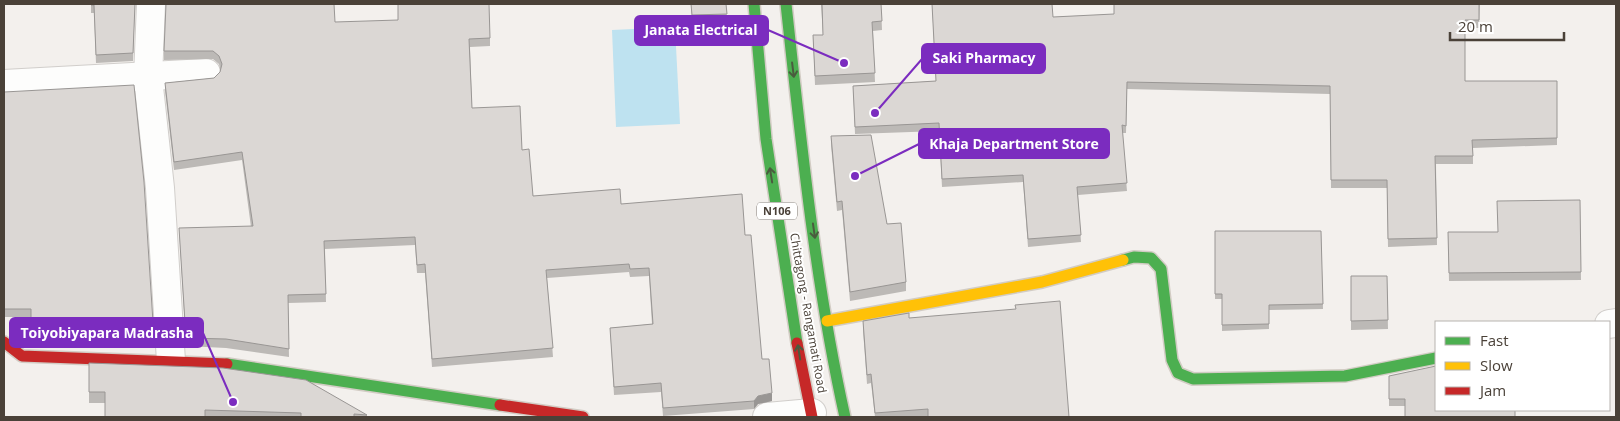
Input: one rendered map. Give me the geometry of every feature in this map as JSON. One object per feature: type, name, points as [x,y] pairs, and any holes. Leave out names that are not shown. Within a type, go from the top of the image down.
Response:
[{"type":"main road","name":"Chittagong - Rangamati Road","points":[[754,4],[766,139],[802,374],[812,415]]},
{"type":"main road","name":"Chittagong - Rangamati Road","points":[[786,4],[800,136],[827,321],[826,369],[845,417]]},
{"type":"main road","points":[[827,321],[1042,282],[1134,257],[1151,258],[1161,269],[1172,360],[1178,373],[1193,379],[1345,376],[1435,358]]},
{"type":"main road","points":[[4,342],[22,356],[224,363],[583,417]]},
{"type":"main road","points":[[802,374],[826,369]]},
{"type":"street","points":[[151,4],[148,78],[160,188],[171,361]]},
{"type":"street","points":[[4,84],[148,78],[206,73]]},
{"type":"street","points":[[767,417],[812,415]]},
{"type":"water","points":[[675,27],[680,124],[616,127],[612,30]]},
{"type":"building","points":[[91,4],[135,4],[133,53],[96,55],[94,5]]},
{"type":"building","points":[[166,4],[334,4],[335,22],[398,20],[398,4],[489,4],[490,38],[469,39],[472,108],[520,106],[522,150],[529,149],[533,196],[620,189],[621,204],[742,194],[745,235],[751,235],[762,359],[769,359],[772,393],[758,396],[754,401],[663,408],[661,383],[614,387],[610,328],[653,324],[649,268],[630,269],[629,264],[546,270],[553,348],[432,359],[425,264],[417,265],[415,237],[324,241],[326,294],[288,295],[289,349],[226,339],[186,338],[179,228],[253,226],[242,152],[174,162],[165,83],[214,78],[220,72],[222,64],[219,56],[213,51],[164,51]]},
{"type":"building","points":[[691,4],[726,4],[727,14],[692,15]]},
{"type":"building","points":[[822,4],[881,4],[882,21],[872,22],[875,73],[815,76],[813,35],[823,35]]},
{"type":"building","points":[[932,4],[1052,4],[1053,17],[1114,14],[1114,4],[1479,4],[1479,20],[1465,20],[1465,81],[1557,81],[1557,138],[1472,140],[1473,156],[1435,156],[1437,238],[1388,239],[1387,180],[1331,180],[1330,86],[1127,82],[1126,126],[1122,125],[1127,183],[1077,187],[1081,235],[1028,239],[1023,175],[942,179],[939,123],[855,127],[853,86],[936,81]]},
{"type":"building","points":[[134,85],[144,182],[154,338],[31,333],[31,309],[4,309],[4,92]]},
{"type":"building","points":[[871,135],[887,224],[901,223],[906,282],[850,292],[842,201],[837,202],[831,136]]},
{"type":"building","points":[[1580,200],[1581,272],[1449,273],[1448,232],[1498,232],[1497,201]]},
{"type":"building","points":[[1215,231],[1321,231],[1323,304],[1269,305],[1269,324],[1222,325],[1222,294],[1215,294]]},
{"type":"building","points":[[1351,276],[1387,276],[1388,320],[1351,321]]},
{"type":"building","points":[[1060,301],[1069,417],[928,417],[928,409],[875,413],[871,374],[867,375],[863,321],[909,313],[909,318],[1016,309],[1015,305]]},
{"type":"building","points":[[89,363],[223,368],[306,380],[367,415],[354,414],[354,417],[301,417],[301,413],[205,410],[205,417],[105,417],[105,392],[89,392]]},
{"type":"building","points":[[1435,366],[1435,411],[1515,411],[1515,417],[1405,417],[1405,399],[1389,399],[1389,376]]},
{"type":"traffic: fast","points":[[754,4],[766,139],[797,343]]},
{"type":"traffic: fast","points":[[786,4],[803,160],[817,264],[834,366],[845,417]]},
{"type":"traffic: fast","points":[[1123,260],[1134,257],[1151,258],[1161,269],[1172,360],[1178,373],[1193,379],[1345,376],[1435,358]]},
{"type":"traffic: fast","points":[[227,364],[500,405]]},
{"type":"traffic: slow","points":[[827,321],[1042,282],[1123,260]]},
{"type":"traffic: jam","points":[[4,342],[22,356],[227,364]]},
{"type":"traffic: jam","points":[[797,343],[812,417]]},
{"type":"traffic: jam","points":[[500,405],[583,417]]},
{"type":"place","name":"Janata Electrical","points":[[844,63]]},
{"type":"place","name":"Saki Pharmacy","points":[[875,113]]},
{"type":"place","name":"Khaja Department Store","points":[[855,176]]},
{"type":"place","name":"Toiyobiyapara Madrasha","points":[[233,402]]}]
